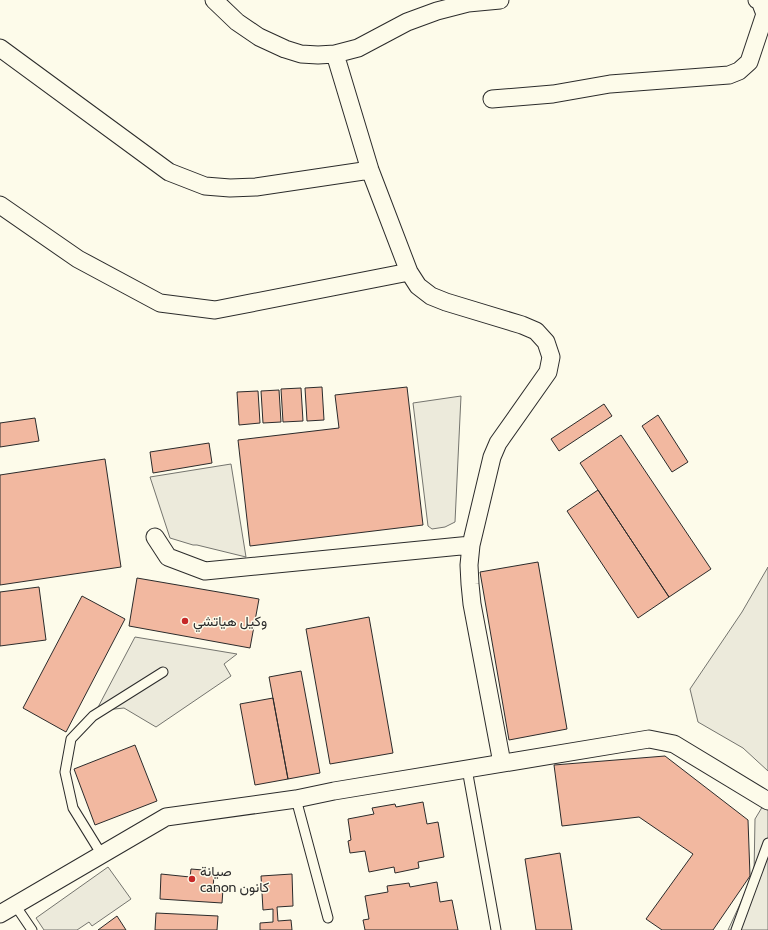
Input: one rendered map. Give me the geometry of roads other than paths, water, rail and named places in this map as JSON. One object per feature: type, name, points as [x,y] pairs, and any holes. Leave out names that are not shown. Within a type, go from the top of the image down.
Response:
[{"type":"street","points":[[214,0],[237,22],[259,37],[284,49],[301,54],[318,55],[335,54],[358,48],[407,22],[437,11],[468,3],[500,0]]},
{"type":"street","points":[[492,99],[554,94],[610,84],[729,75],[739,71],[749,62],[763,9]]},
{"type":"street","points":[[0,48],[169,172],[205,186],[256,188],[370,170]]},
{"type":"street","points":[[335,54],[370,170],[409,272],[418,286],[431,296],[446,302],[522,325],[536,331],[546,342],[550,357],[548,372],[498,443],[492,457],[471,545],[469,564],[472,604],[502,763]]},
{"type":"street","points":[[0,205],[78,259],[160,303],[215,310],[409,272]]},
{"type":"street","points":[[155,537],[168,557],[205,572],[471,545]]},
{"type":"street","points":[[0,914],[166,817],[296,799],[334,790],[649,739],[674,744],[768,801]]},
{"type":"lane","points":[[102,855],[74,808],[65,772],[71,739],[94,716],[162,672]]},
{"type":"lane","points":[[467,769],[496,930]]},
{"type":"lane","points":[[296,799],[328,918]]},
{"type":"lane","points":[[736,930],[768,843]]},
{"type":"lane","points":[[15,905],[32,930]]},
{"type":"place","name":"وكيل هياتشي","points":[[185,621]]},
{"type":"place","name":"صيانة canon كانون","points":[[192,879]]}]
